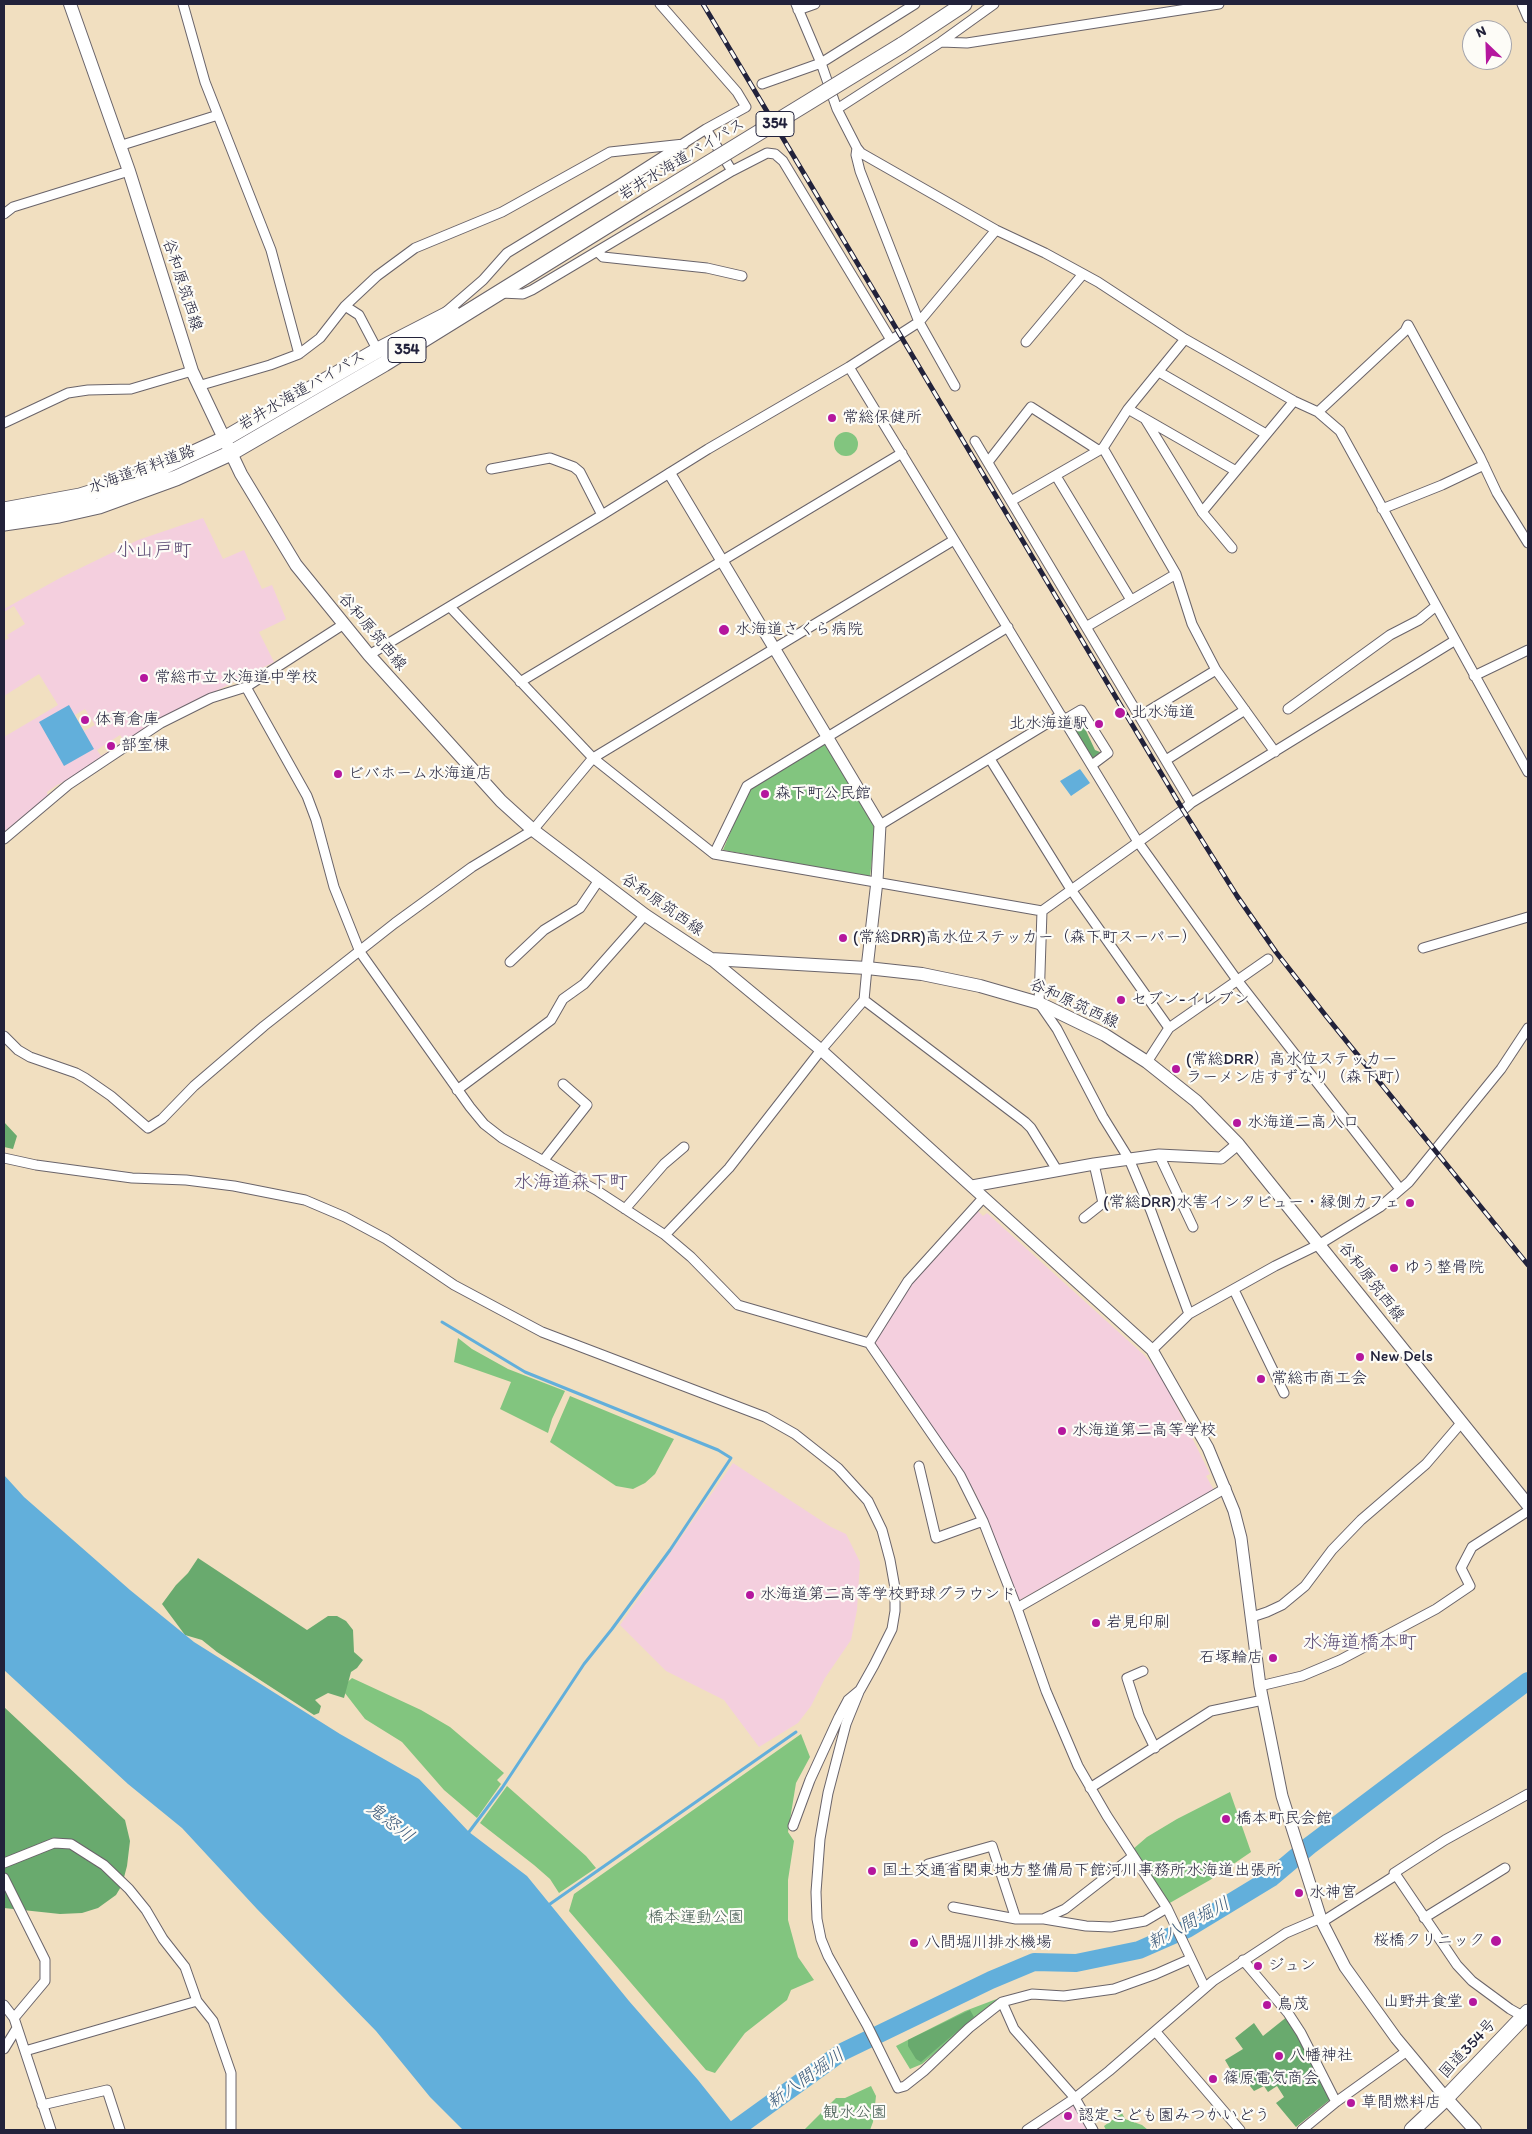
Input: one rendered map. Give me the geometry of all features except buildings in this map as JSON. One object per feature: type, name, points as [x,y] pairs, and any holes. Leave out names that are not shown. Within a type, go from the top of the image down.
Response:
[{"type":"highway","name":"岩井水海道バイパス","points":[[224,439],[381,357],[496,293],[902,45],[964,4]]},
{"type":"highway","name":"岩井水海道バイパス","points":[[231,453],[381,357],[430,323],[518,280]]},
{"type":"highway","name":"水海道有料道路","points":[[4,510],[58,501],[122,483],[163,467],[224,439]]},
{"type":"highway","name":"水海道有料道路","points":[[4,523],[59,515],[113,501],[176,478],[231,453]]},
{"type":"highway","name":"国道354号","points":[[1412,2130],[1526,2016]]},
{"type":"main road","name":"谷和原筑西線","points":[[70,4],[128,171],[192,372],[241,474],[292,558],[344,624],[369,655],[501,801],[533,830],[645,915],[711,959],[867,968],[951,979],[1039,1002],[1105,1035],[1147,1062],[1196,1101],[1238,1144],[1528,1505]]},
{"type":"main road","points":[[1446,2098],[1475,2130]]},
{"type":"street","points":[[183,4],[205,82],[271,250],[299,354]]},
{"type":"street","points":[[430,323],[454,306],[483,280],[507,253],[706,129],[746,107],[737,92],[660,4]]},
{"type":"street","points":[[815,4],[797,7],[821,64],[837,109],[857,148],[897,174],[996,230],[1045,253],[1083,274],[1185,340],[1294,401],[1318,412],[1340,432],[1528,772]]},
{"type":"street","points":[[762,84],[821,64],[915,4]]},
{"type":"street","points":[[837,109],[941,42],[994,4]]},
{"type":"street","points":[[941,42],[967,42],[1219,4]]},
{"type":"street","points":[[1522,4],[1528,18]]},
{"type":"street","points":[[119,146],[218,115]]},
{"type":"street","points":[[706,129],[732,171]]},
{"type":"street","points":[[198,386],[270,366],[299,354],[320,338],[345,306],[377,276],[415,248],[502,212],[596,158],[619,151],[684,144]]},
{"type":"street","points":[[857,148],[856,155],[860,171],[919,322],[955,386]]},
{"type":"street","points":[[496,293],[523,294],[532,290],[732,171],[767,153],[775,154],[783,161],[891,340]]},
{"type":"street","points":[[4,214],[14,207],[128,171]]},
{"type":"street","points":[[369,655],[919,322],[996,230]]},
{"type":"street","points":[[598,252],[603,257],[706,268],[742,276]]},
{"type":"street","points":[[1026,342],[1083,274]]},
{"type":"street","points":[[345,306],[359,315],[381,357]]},
{"type":"street","points":[[1318,412],[1405,330],[1408,325],[1484,465],[1497,493],[1528,543]]},
{"type":"street","points":[[1011,501],[1100,449],[1128,409],[1185,340]]},
{"type":"street","points":[[849,366],[1138,842],[1236,980],[1400,1189]]},
{"type":"street","points":[[4,423],[68,393],[88,390],[130,389],[192,372]]},
{"type":"street","points":[[1159,372],[1266,434]]},
{"type":"street","points":[[1202,512],[1294,401]]},
{"type":"street","points":[[988,462],[1031,407],[1100,449],[1176,574],[1192,624],[1216,670],[1275,752]]},
{"type":"street","points":[[1128,409],[1236,470]]},
{"type":"street","points":[[1145,419],[1202,512],[1232,548]]},
{"type":"street","points":[[975,441],[1191,803]]},
{"type":"street","points":[[520,682],[902,453]]},
{"type":"street","points":[[491,469],[550,458],[574,467],[580,472],[602,515]]},
{"type":"street","points":[[1382,509],[1442,485],[1484,465]]},
{"type":"street","points":[[665,1235],[729,1168],[820,1050],[864,1000],[877,881],[880,825],[670,474]]},
{"type":"street","points":[[1056,476],[1131,600]]},
{"type":"street","points":[[4,1036],[18,1050],[30,1057],[85,1078],[111,1096],[148,1128],[162,1119],[194,1086],[264,1026],[448,884],[533,830],[593,758],[954,540]]},
{"type":"street","points":[[1086,627],[1176,574]]},
{"type":"street","points":[[1288,709],[1390,635],[1420,620],[1436,606]]},
{"type":"street","points":[[450,607],[593,758],[714,854],[1042,911],[1191,803],[1454,641]]},
{"type":"street","points":[[4,839],[68,785],[161,723],[203,701],[246,687],[344,624]]},
{"type":"street","points":[[714,854],[747,786],[1008,627]]},
{"type":"street","points":[[1474,676],[1528,650]]},
{"type":"street","points":[[1140,716],[1216,670]]},
{"type":"street","points":[[246,687],[307,796],[316,820],[334,887],[360,952],[457,1090],[484,1124],[502,1138],[596,1190],[665,1235],[691,1257],[738,1305],[869,1343],[949,1456],[983,1521],[1017,1608],[1046,1691],[1078,1766],[1132,1857],[1167,1909],[1205,1988]]},
{"type":"street","points":[[880,825],[990,759],[1081,710],[1108,753],[1092,765]]},
{"type":"street","points":[[1166,760],[1245,710]]},
{"type":"street","points":[[990,759],[1072,891],[1169,1028]]},
{"type":"street","points":[[510,962],[544,930],[580,908],[599,880]]},
{"type":"street","points":[[1042,911],[1039,1002],[1057,1029],[1103,1117],[1128,1159],[1151,1211],[1189,1314]]},
{"type":"street","points":[[457,1090],[551,1020],[563,999],[584,984],[645,915]]},
{"type":"street","points":[[1423,948],[1482,929],[1528,917]]},
{"type":"street","points":[[711,959],[820,1050],[1152,1350],[1195,1425],[1226,1488],[1241,1538],[1260,1686],[1282,1796],[1321,1920],[1345,1967],[1407,2051],[1446,2098]]},
{"type":"street","points":[[1147,1062],[1169,1028],[1268,959]]},
{"type":"street","points":[[864,1000],[1025,1122],[1031,1128],[1057,1170]]},
{"type":"street","points":[[1152,1350],[1189,1314],[1320,1244],[1380,1206],[1400,1189],[1408,1182],[1501,1069],[1528,1028]]},
{"type":"street","points":[[543,1161],[588,1105],[563,1084]]},
{"type":"street","points":[[972,1186],[1057,1170],[1159,1155],[1221,1158],[1238,1144]]},
{"type":"street","points":[[625,1209],[664,1164],[684,1147]]},
{"type":"street","points":[[1159,1155],[1193,1227]]},
{"type":"street","points":[[4,1158],[36,1165],[132,1178],[186,1180],[234,1186],[305,1200],[345,1217],[386,1239],[454,1285],[542,1332],[765,1418],[795,1434],[838,1468],[868,1501],[882,1530],[895,1588],[895,1611],[892,1629],[860,1690],[846,1724],[828,1793],[820,1839],[816,1892],[817,1919],[820,1939],[828,1956],[867,2025],[898,2088],[906,2086],[1002,2002],[1032,1994],[1064,1996],[1114,1989],[1156,1974],[1190,1957]]},
{"type":"street","points":[[1084,1218],[1104,1203],[1094,1164]]},
{"type":"street","points":[[869,1343],[908,1282],[984,1197]]},
{"type":"street","points":[[1234,1290],[1284,1393]]},
{"type":"street","points":[[1252,1617],[1282,1605],[1305,1586],[1332,1550],[1361,1520],[1426,1464],[1462,1422]]},
{"type":"street","points":[[919,1466],[936,1538],[983,1521]]},
{"type":"street","points":[[1017,1608],[1226,1488]]},
{"type":"street","points":[[1260,1686],[1302,1676],[1332,1663],[1436,1609],[1470,1586],[1461,1568],[1472,1547],[1528,1511]]},
{"type":"street","points":[[1143,1671],[1127,1678],[1139,1715],[1155,1748]]},
{"type":"street","points":[[793,1826],[810,1780],[839,1717],[848,1700],[860,1690]]},
{"type":"street","points":[[1090,1788],[1211,1711],[1263,1700]]},
{"type":"street","points":[[1526,2016],[1510,2009],[1470,1979],[1457,1965],[1394,1873],[1445,1840],[1528,1794]]},
{"type":"street","points":[[4,1863],[54,1842],[71,1844],[104,1865],[129,1889],[146,1910],[163,1939],[185,1967],[197,2001],[213,2021],[229,2063],[230,2130]]},
{"type":"street","points":[[928,1864],[992,1846],[1016,1920]]},
{"type":"street","points":[[1043,1919],[1065,1909],[1132,1857]]},
{"type":"street","points":[[1424,1918],[1505,1868]]},
{"type":"street","points":[[1027,2130],[1075,2098],[1156,2032],[1205,1988],[1243,1960],[1286,1933],[1321,1920],[1396,1875]]},
{"type":"street","points":[[4,1878],[45,1960],[45,1981],[14,2018]]},
{"type":"street","points":[[953,1907],[1016,1920],[1043,1919],[1086,1926],[1111,1927],[1145,1920],[1167,1909]]},
{"type":"street","points":[[1243,1960],[1297,2026],[1336,2102]]},
{"type":"street","points":[[25,2051],[197,2001]]},
{"type":"street","points":[[1002,2002],[1014,2029],[1075,2098],[1092,2130]]},
{"type":"street","points":[[4,2005],[14,2018],[50,2130]]},
{"type":"street","points":[[4,2049],[17,2028]]},
{"type":"street","points":[[1156,2032],[1240,2130]]},
{"type":"street","points":[[1302,2130],[1336,2102],[1407,2051]]},
{"type":"street","points":[[42,2105],[108,2090],[120,2130]]},
{"type":"shaded area","name":"常総市立 水海道中学校","points":[[203,518],[223,559],[244,550],[262,589],[272,585],[286,619],[259,632],[274,662],[158,720],[47,792],[48,797],[4,832],[4,737],[58,705],[39,674],[4,696],[4,641],[9,638],[7,635],[25,624],[14,606],[4,612],[4,609],[60,578],[138,540]],"holes":[[[85,709],[95,725],[84,731],[75,715]],[[120,735],[124,741],[101,756],[97,750]]]},
{"type":"shaded area","name":"水海道第二高等学校","points":[[977,1210],[983,1216],[987,1213],[1144,1355],[1158,1371],[1210,1474],[1206,1476],[1214,1490],[1018,1601],[975,1492],[873,1342],[913,1280]]},
{"type":"shaded area","name":"水海道第二高等学校野球グラウンド","points":[[733,1463],[831,1527],[846,1534],[860,1562],[857,1610],[851,1640],[825,1678],[811,1706],[798,1723],[759,1747],[724,1700],[666,1671],[620,1625]]},
{"type":"shaded area","name":"認定こども園みつかいどう","points":[[1075,2103],[1090,2130],[1033,2130]]},
{"type":"green space","points":[[846,432],[854,436],[858,444],[854,452],[846,456],[838,452],[834,444],[838,436]]},
{"type":"green space","points":[[1075,719],[1081,720],[1095,750],[1100,752],[1100,755],[1095,758],[1092,758],[1072,725]]},
{"type":"green space","points":[[826,743],[876,825],[870,877],[723,850],[748,790]]},
{"type":"green space","points":[[4,1122],[17,1136],[13,1149],[4,1147]]},
{"type":"green space","points":[[458,1338],[472,1349],[508,1369],[565,1391],[552,1419],[548,1433],[500,1409],[511,1382],[454,1362]]},
{"type":"green space","points":[[570,1396],[674,1439],[655,1474],[645,1483],[633,1489],[616,1486],[550,1442]]},
{"type":"green space","points":[[198,1558],[307,1630],[328,1616],[337,1616],[346,1621],[353,1630],[354,1652],[363,1660],[351,1672],[344,1698],[328,1693],[315,1700],[321,1706],[319,1713],[314,1715],[217,1652],[202,1640],[185,1635],[162,1604]]},
{"type":"green space","points":[[352,1678],[421,1710],[450,1727],[504,1773],[497,1780],[501,1784],[477,1818],[444,1790],[402,1742],[365,1719],[341,1688]]},
{"type":"green space","points":[[4,1707],[125,1820],[130,1841],[127,1866],[122,1885],[116,1895],[98,1908],[82,1913],[60,1914],[4,1908]]},
{"type":"green space","name":"橋本運動公園","points":[[801,1734],[810,1757],[796,1783],[788,1832],[794,1841],[788,1880],[788,1920],[798,1957],[814,1980],[791,1990],[787,2000],[745,2033],[715,2073],[706,2070],[569,1911],[574,1894]]},
{"type":"green space","points":[[507,1786],[586,1856],[596,1868],[559,1893],[550,1879],[480,1823]]},
{"type":"green space","points":[[1230,1792],[1251,1852],[1210,1880],[1168,1904],[1132,1850],[1147,1837],[1177,1819]]},
{"type":"green space","points":[[1002,1997],[922,2064],[910,2069],[896,2046],[965,2011]]},
{"type":"green space","points":[[970,2010],[974,2017],[921,2062],[916,2059],[908,2046],[908,2040]]},
{"type":"green space","points":[[1288,2016],[1332,2098],[1296,2127],[1276,2103],[1284,2097],[1277,2086],[1268,2092],[1264,2086],[1254,2091],[1246,2081],[1239,2084],[1225,2060],[1243,2049],[1235,2038],[1254,2023],[1263,2036]]},
{"type":"green space","name":"観水公園","points":[[871,2086],[876,2096],[873,2122],[870,2130],[804,2130],[836,2098],[845,2098]]},
{"type":"green space","points":[[1122,2113],[1125,2119],[1142,2125],[1148,2130],[1106,2130],[1104,2126]]},
{"type":"water","points":[[69,705],[94,749],[64,766],[39,722]]},
{"type":"water","points":[[1080,769],[1090,783],[1071,796],[1060,781]]},
{"type":"water","name":"鬼怒川","points":[[4,1475],[24,1497],[130,1590],[194,1642],[340,1734],[419,1779],[469,1832],[527,1876],[738,2130],[463,2130],[430,2097],[376,2031],[257,1909],[182,1828],[128,1784],[4,1670]]},
{"type":"waterway","points":[[442,1322],[525,1372],[718,1450],[731,1458],[670,1550],[584,1664],[502,1788],[469,1832]]},
{"type":"waterway","name":"新八間堀川","points":[[734,2130],[842,2052],[991,1980],[1034,1962],[1076,1963],[1139,1950],[1187,1929],[1271,1878],[1309,1846],[1528,1681]]},
{"type":"waterway","points":[[550,1904],[796,1732]]},
{"type":"railway","points":[[703,4],[1183,810],[1237,896],[1276,952],[1326,1016],[1528,1265]]},
{"type":"place","name":"常総保健所","points":[[832,418]]},
{"type":"place","name":"水海道さくら病院","points":[[724,630]]},
{"type":"place","name":"常総市立 水海道中学校","points":[[144,678]]},
{"type":"place","name":"北水海道","points":[[1120,713]]},
{"type":"place","name":"体育倉庫","points":[[85,720]]},
{"type":"place","name":"北水海道駅","points":[[1099,724]]},
{"type":"place","name":"部室棟","points":[[111,746]]},
{"type":"place","name":"ビバホーム水海道店","points":[[338,774]]},
{"type":"place","name":"森下町公民館","points":[[765,794]]},
{"type":"place","name":"(常総DRR)高水位ステッカー（森下町スーパー）","points":[[843,938]]},
{"type":"place","name":"セブン-イレブン","points":[[1121,1000]]},
{"type":"place","name":"(常総DRR）高水位ステッカー ラーメン店すずなり（森下町）","points":[[1176,1069]]},
{"type":"place","name":"水海道二高入口","points":[[1237,1123]]},
{"type":"place","name":"(常総DRR)水害インタビュー・縁側カフェ","points":[[1410,1203]]},
{"type":"place","name":"ゆう整骨院","points":[[1394,1268]]},
{"type":"place","name":"New Dels","points":[[1360,1357]]},
{"type":"place","name":"常総市商工会","points":[[1261,1379]]},
{"type":"place","name":"水海道第二高等学校","points":[[1062,1431]]},
{"type":"place","name":"水海道第二高等学校野球グラウンド","points":[[750,1595]]},
{"type":"place","name":"岩見印刷","points":[[1096,1623]]},
{"type":"place","name":"石塚輪店","points":[[1273,1658]]},
{"type":"place","name":"橋本町民会館","points":[[1226,1819]]},
{"type":"place","name":"国土交通省関東地方整備局下館河川事務所水海道出張所","points":[[872,1871]]},
{"type":"place","name":"水神宮","points":[[1299,1893]]},
{"type":"place","name":"桜橋クリニック","points":[[1496,1941]]},
{"type":"place","name":"八間堀川排水機場","points":[[914,1943]]},
{"type":"place","name":"ジュン","points":[[1258,1966]]},
{"type":"place","name":"山野井食堂","points":[[1473,2002]]},
{"type":"place","name":"鳥茂","points":[[1267,2005]]},
{"type":"place","name":"八幡神社","points":[[1279,2056]]},
{"type":"place","name":"篠原電気商会","points":[[1213,2079]]},
{"type":"place","name":"草間燃料店","points":[[1351,2103]]},
{"type":"place","name":"認定こども園みつかいどう","points":[[1068,2116]]},
{"type":"district","name":"小山戸町","points":[[154,551]]},
{"type":"district","name":"水海道森下町","points":[[571,1183]]},
{"type":"district","name":"水海道橋本町","points":[[1360,1643]]}]
